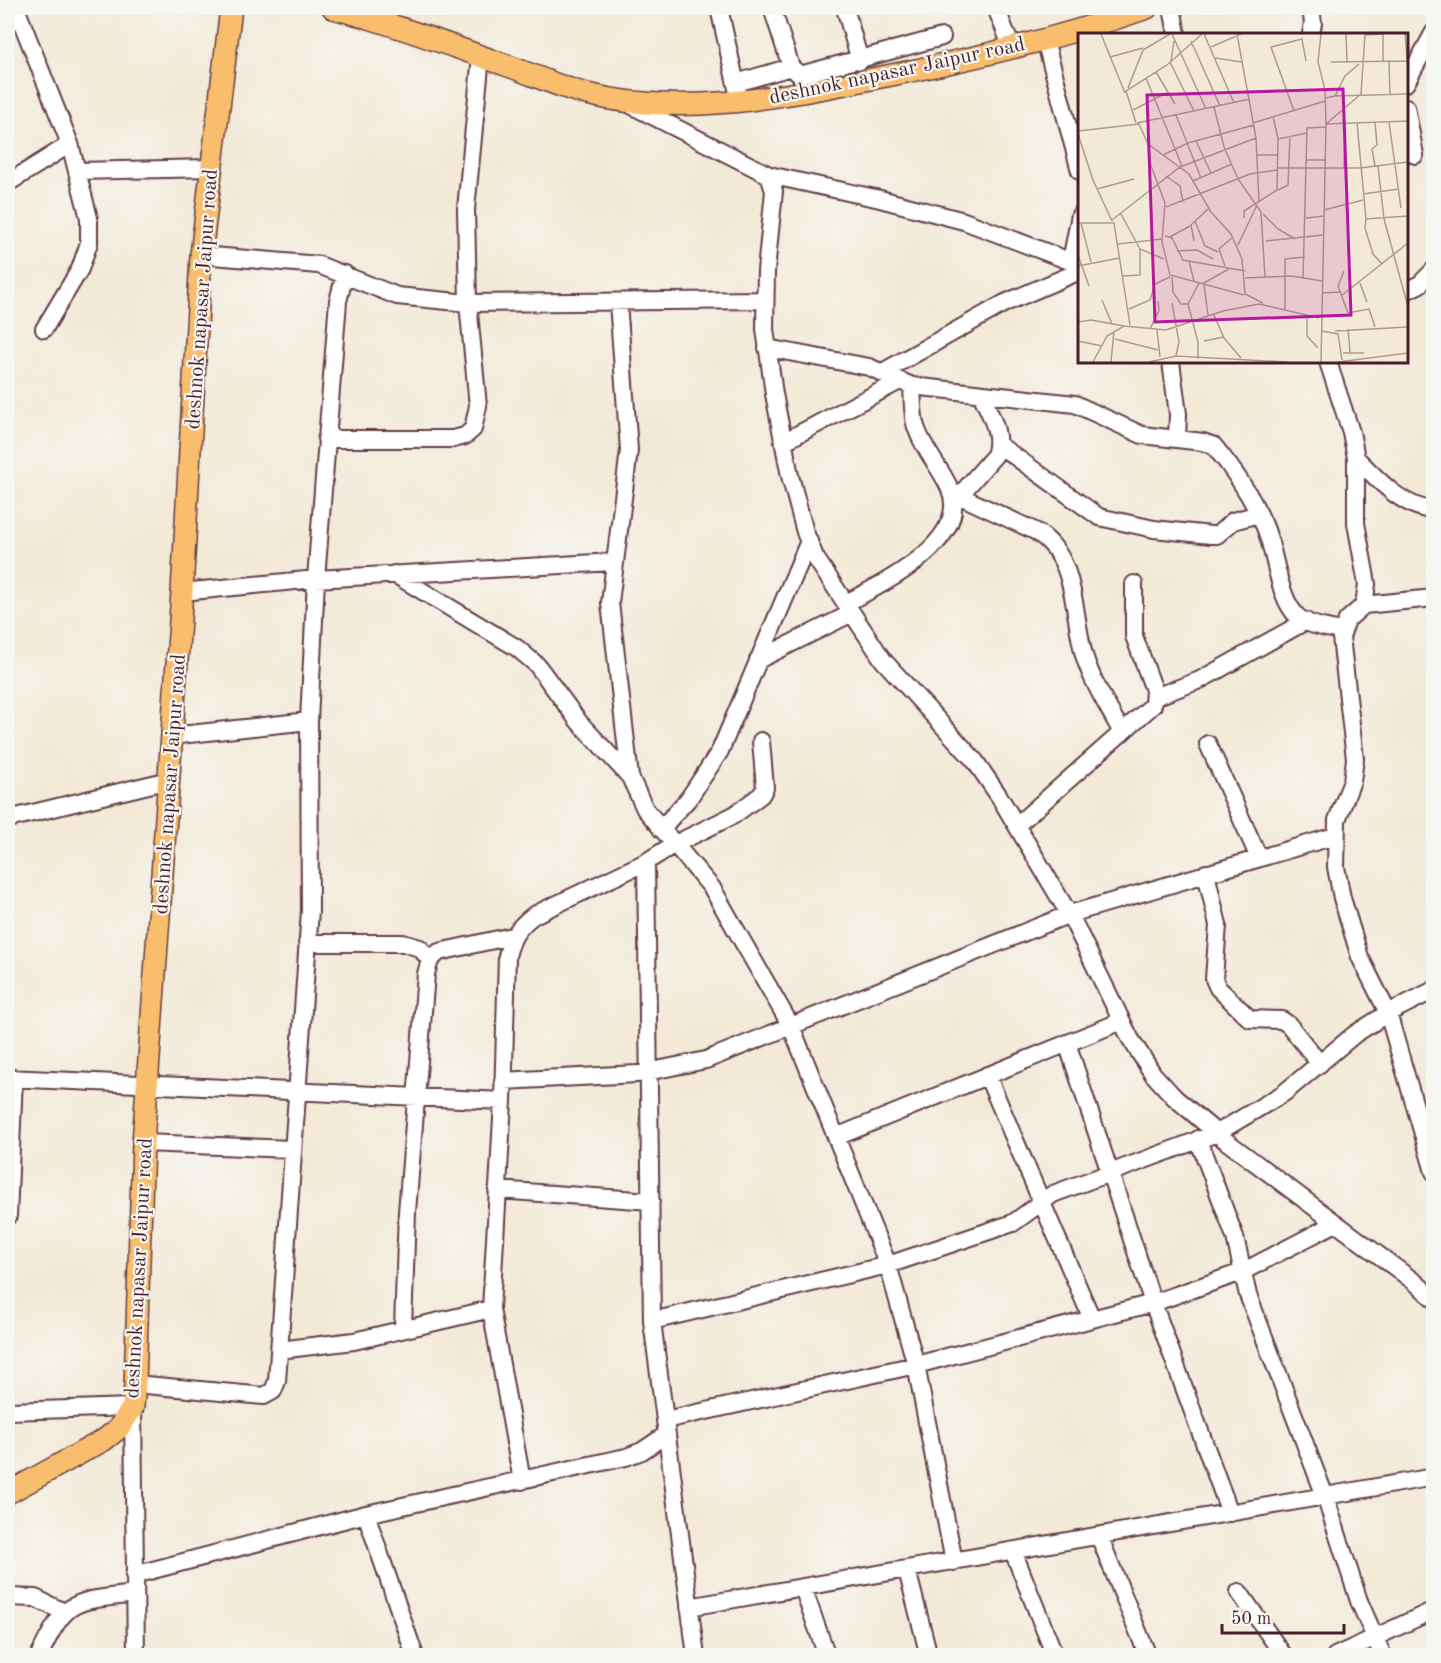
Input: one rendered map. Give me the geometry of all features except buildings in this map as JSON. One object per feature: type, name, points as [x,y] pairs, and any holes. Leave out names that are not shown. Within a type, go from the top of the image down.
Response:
[{"type":"main road","name":"deshnok napasar Jaipur road","points":[[8,1493],[104,1440],[118,1429],[133,1407],[143,1143],[182,592],[201,255],[231,8]]},
{"type":"main road","name":"deshnok napasar Jaipur road","points":[[333,8],[386,22],[586,94],[624,101],[671,104],[738,92],[937,67],[1045,40],[1147,8]]},
{"type":"street","points":[[16,8],[70,144],[89,219],[89,243],[80,269],[44,328]]},
{"type":"street","points":[[719,8],[738,92],[791,68]]},
{"type":"street","points":[[845,8],[860,61]]},
{"type":"street","points":[[996,8],[1012,48]]},
{"type":"street","points":[[1172,8],[1177,33]]},
{"type":"street","points":[[1311,8],[1313,23],[1311,33]]},
{"type":"street","points":[[773,11],[791,68],[796,73],[806,75],[942,37]]},
{"type":"street","points":[[1408,81],[1434,32]]},
{"type":"street","points":[[1045,40],[1078,164]]},
{"type":"street","points":[[326,439],[453,439],[465,436],[473,429],[478,406],[468,303],[466,185],[481,56]]},
{"type":"street","points":[[624,101],[769,175],[880,199],[964,221],[1077,266]]},
{"type":"street","points":[[1408,113],[1415,155]]},
{"type":"street","points":[[8,183],[70,144]]},
{"type":"street","points":[[77,171],[211,168]]},
{"type":"street","points":[[769,175],[774,191],[764,300],[767,348],[783,442],[815,557],[883,660],[975,761],[1017,825],[1070,914],[1122,1021],[1153,1074],[1174,1097],[1216,1133],[1416,1282],[1434,1299]]},
{"type":"street","points":[[1077,266],[1078,249]]},
{"type":"street","points":[[201,255],[320,265],[398,296],[468,303],[764,300]]},
{"type":"street","points":[[881,373],[1005,303],[1077,266]]},
{"type":"street","points":[[1408,290],[1420,284],[1434,270]]},
{"type":"street","points":[[135,1384],[264,1396],[273,1391],[277,1381],[310,910],[309,721],[316,579],[338,301],[345,274]]},
{"type":"street","points":[[618,302],[629,450],[613,562],[610,603],[630,777]]},
{"type":"street","points":[[767,348],[855,363],[906,384],[1075,404],[1129,431],[1203,441],[1214,446],[1259,514],[1269,536],[1285,592],[1298,618],[1341,631]]},
{"type":"street","points":[[1171,363],[1178,414],[1177,439]]},
{"type":"street","points":[[1328,363],[1356,458],[1356,523],[1367,584],[1364,605]]},
{"type":"street","points":[[783,442],[906,384]]},
{"type":"street","points":[[906,384],[916,428],[957,499],[1035,531],[1047,537],[1054,546],[1066,569],[1071,586],[1084,655],[1122,733]]},
{"type":"street","points":[[758,660],[849,608],[896,577],[924,556],[941,536],[957,499],[995,455],[999,445],[998,434],[981,394]]},
{"type":"street","points":[[999,445],[1046,477],[1090,512],[1109,521],[1210,536],[1217,535],[1233,521],[1259,514]]},
{"type":"street","points":[[1356,458],[1394,496],[1408,504],[1434,511]]},
{"type":"street","points":[[661,829],[700,783],[720,751],[809,541]]},
{"type":"street","points":[[182,592],[316,579],[613,562]]},
{"type":"street","points":[[394,574],[517,648],[537,665],[579,722],[630,777],[645,809],[673,845],[712,888],[791,1026],[888,1265],[916,1365],[954,1562]]},
{"type":"street","points":[[1134,584],[1134,636],[1155,698]]},
{"type":"street","points":[[1434,598],[1364,605],[1347,620],[1341,631],[1355,759],[1335,836],[1336,867],[1342,898],[1360,957],[1388,1013],[1434,1172]]},
{"type":"street","points":[[1017,825],[1147,712],[1155,698],[1200,680],[1306,621]]},
{"type":"street","points":[[171,736],[309,721]]},
{"type":"street","points":[[403,1328],[407,1212],[415,1098],[426,974],[430,960],[439,952],[512,936],[534,915],[720,824],[761,795],[766,779],[761,741]]},
{"type":"street","points":[[1208,744],[1259,858]]},
{"type":"street","points":[[8,819],[169,780]]},
{"type":"street","points":[[503,1081],[650,1072],[706,1060],[1070,914],[1335,836]]},
{"type":"street","points":[[646,862],[652,1321],[696,1656]]},
{"type":"street","points":[[1206,873],[1218,925],[1214,970],[1218,988],[1250,1018],[1274,1018],[1289,1024],[1320,1064]]},
{"type":"street","points":[[512,936],[507,956],[491,1309],[522,1481]]},
{"type":"street","points":[[307,943],[403,943],[420,948],[430,960]]},
{"type":"street","points":[[652,1321],[888,1265],[1013,1223],[1053,1194],[1216,1133],[1284,1093],[1355,1034],[1388,1013],[1434,990]]},
{"type":"street","points":[[836,1137],[1122,1021]]},
{"type":"street","points":[[1067,1043],[1153,1303],[1230,1513]]},
{"type":"street","points":[[987,1076],[1092,1319]]},
{"type":"street","points":[[8,1216],[11,1078],[502,1101]]},
{"type":"street","points":[[1198,1139],[1235,1236],[1248,1296],[1325,1496],[1359,1601],[1383,1656]]},
{"type":"street","points":[[143,1143],[292,1149]]},
{"type":"street","points":[[497,1190],[651,1201]]},
{"type":"street","points":[[134,1575],[366,1514],[626,1457],[642,1451],[666,1427],[1153,1303],[1242,1272],[1336,1223]]},
{"type":"street","points":[[279,1350],[354,1341],[491,1309]]},
{"type":"street","points":[[8,1411],[133,1407],[136,1656]]},
{"type":"street","points":[[689,1607],[1434,1477]]},
{"type":"street","points":[[366,1514],[415,1656]]},
{"type":"street","points":[[1099,1536],[1148,1656]]},
{"type":"street","points":[[1012,1551],[1055,1656]]},
{"type":"street","points":[[907,1570],[929,1656]]},
{"type":"street","points":[[802,1588],[827,1656]]},
{"type":"street","points":[[1239,1592],[1284,1656]]},
{"type":"street","points":[[39,1656],[53,1626],[64,1612],[81,1601],[134,1594]]},
{"type":"street","points":[[8,1598],[35,1598],[64,1612]]},
{"type":"street","points":[[1335,1656],[1434,1610]]}]
